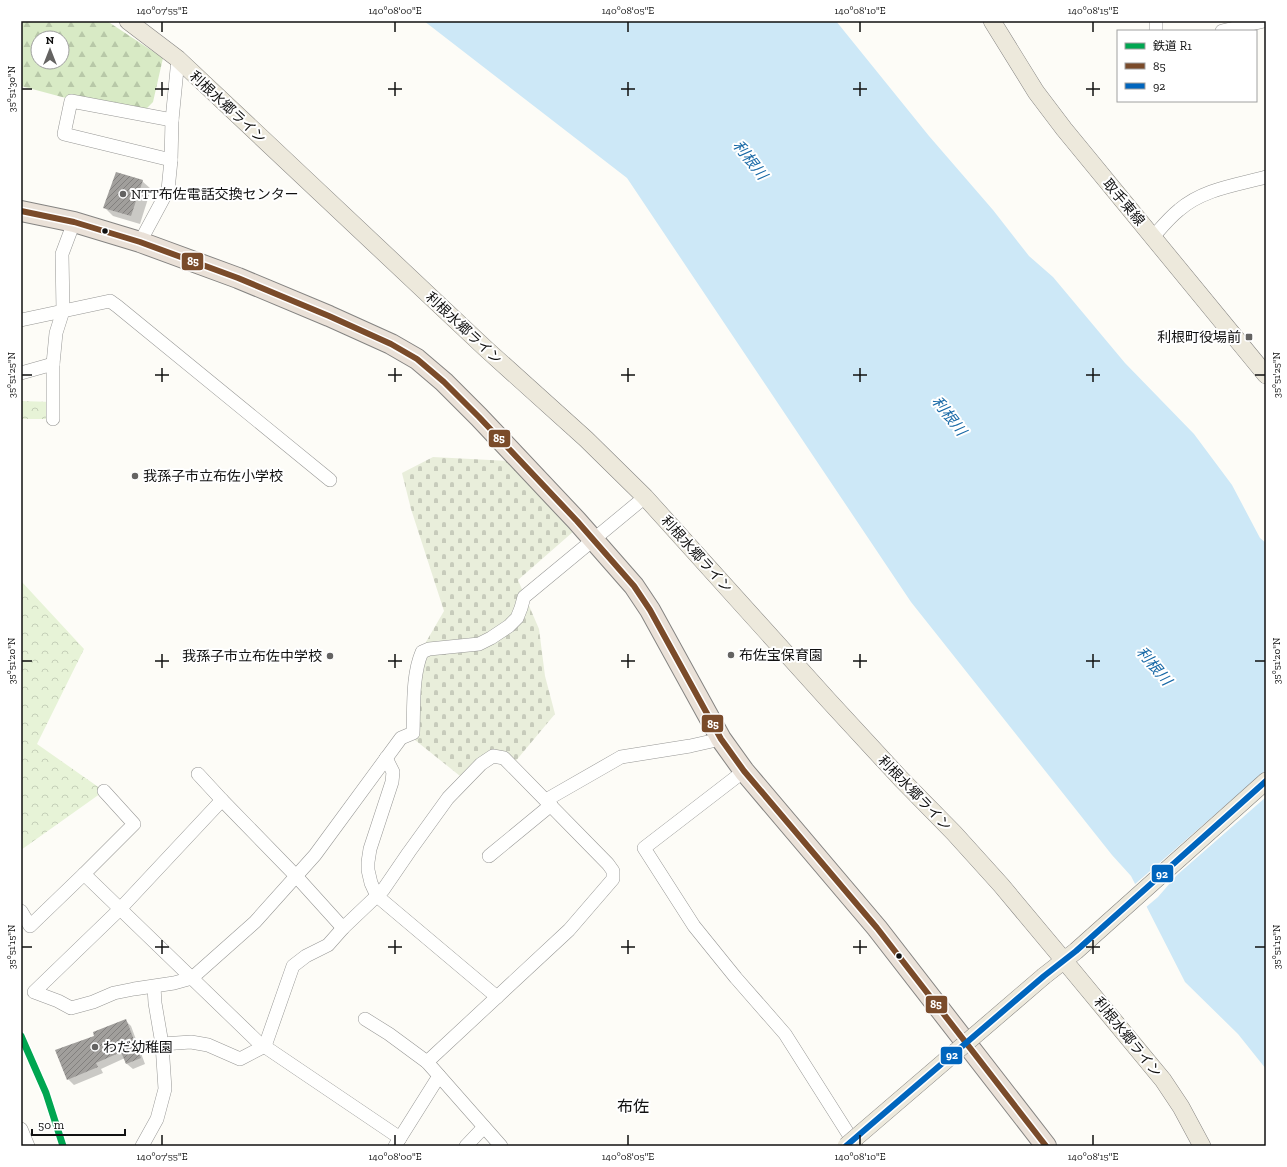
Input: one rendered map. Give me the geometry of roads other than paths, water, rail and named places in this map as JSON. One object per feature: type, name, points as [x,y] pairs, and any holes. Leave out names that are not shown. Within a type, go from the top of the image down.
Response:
[{"type":"highway","points":[[21,211],[74,222],[140,242],[238,278],[330,316],[391,344],[417,359],[444,382],[479,417],[593,539],[634,586],[650,610],[721,739],[744,771],[877,928],[1046,1146]]},
{"type":"main road","name":"利根水郷ライン","points":[[128,21],[178,59],[485,348],[586,439],[646,497],[900,779],[954,833],[1001,885],[1070,955],[1163,1080],[1181,1108],[1202,1146]]},
{"type":"main road","name":"取手東線","points":[[992,21],[1036,92],[1064,129],[1265,373]]},
{"type":"main road","points":[[846,1146],[1070,955],[1266,781]]},
{"type":"street","points":[[1226,30],[1264,21]]},
{"type":"street","points":[[140,242],[168,190],[172,160],[172,120],[178,59]]},
{"type":"street","points":[[172,120],[71,101],[64,134],[172,160]]},
{"type":"street","points":[[1153,237],[1179,210],[1193,200],[1211,192],[1266,177]]},
{"type":"street","points":[[53,419],[56,333],[62,311],[62,254],[74,222]]},
{"type":"street","points":[[21,320],[110,301],[330,480]]},
{"type":"street","points":[[21,373],[54,364]]},
{"type":"street","points":[[222,800],[120,909],[34,992],[71,1008],[93,1002],[114,993],[154,987],[192,978],[255,922],[315,855],[401,738],[413,733],[416,673],[422,652],[429,649],[479,644],[509,626],[517,618],[524,597],[646,497]]},
{"type":"street","points":[[489,856],[549,802],[621,757],[690,746],[721,739]]},
{"type":"street","points":[[162,1044],[191,1042],[208,1045],[240,1059],[265,1046],[293,966],[306,956],[328,945],[342,928],[383,890],[448,798],[481,764],[493,756],[504,758],[549,802],[608,864],[613,871],[613,879],[569,930],[427,1062]]},
{"type":"street","points":[[386,758],[393,772],[392,782],[370,849],[368,870],[371,883],[377,896],[496,997]]},
{"type":"street","points":[[744,771],[644,848],[694,926],[736,978],[785,1034],[856,1146]]},
{"type":"street","points":[[198,774],[296,876],[342,928]]},
{"type":"street","points":[[21,911],[30,926],[134,824],[104,791]]},
{"type":"street","points":[[84,874],[258,1042],[398,1144],[439,1076]]},
{"type":"street","points":[[142,1146],[157,1119],[165,1089],[162,1044],[154,987]]},
{"type":"street","points":[[365,1019],[389,1034],[427,1062],[501,1146]]},
{"type":"street","points":[[466,1146],[484,1127]]},
{"type":"street","points":[[21,1129],[28,1146]]},
{"type":"water","name":"利根川","points":[[424,21],[836,21],[929,136],[993,210],[1029,256],[1053,277],[1125,363],[1194,434],[1232,485],[1260,538],[1266,543],[1266,1069],[1238,1034],[1185,982],[1131,876],[1112,855],[911,602],[627,178]]},
{"type":"rail line","name":"R1","points":[[21,1036],[46,1093],[63,1146]]},
{"type":"place","name":"NTT布佐電話交換センター","points":[[123,194]]},
{"type":"place","name":"利根町役場前","points":[[1249,337]]},
{"type":"place","name":"我孫子市立布佐小学校","points":[[135,476]]},
{"type":"place","name":"布佐宝保育園","points":[[731,655]]},
{"type":"place","name":"我孫子市立布佐中学校","points":[[330,656]]},
{"type":"place","name":"わだ幼稚園","points":[[95,1047]]},
{"type":"district","name":"布佐","points":[[633,1106]]}]
